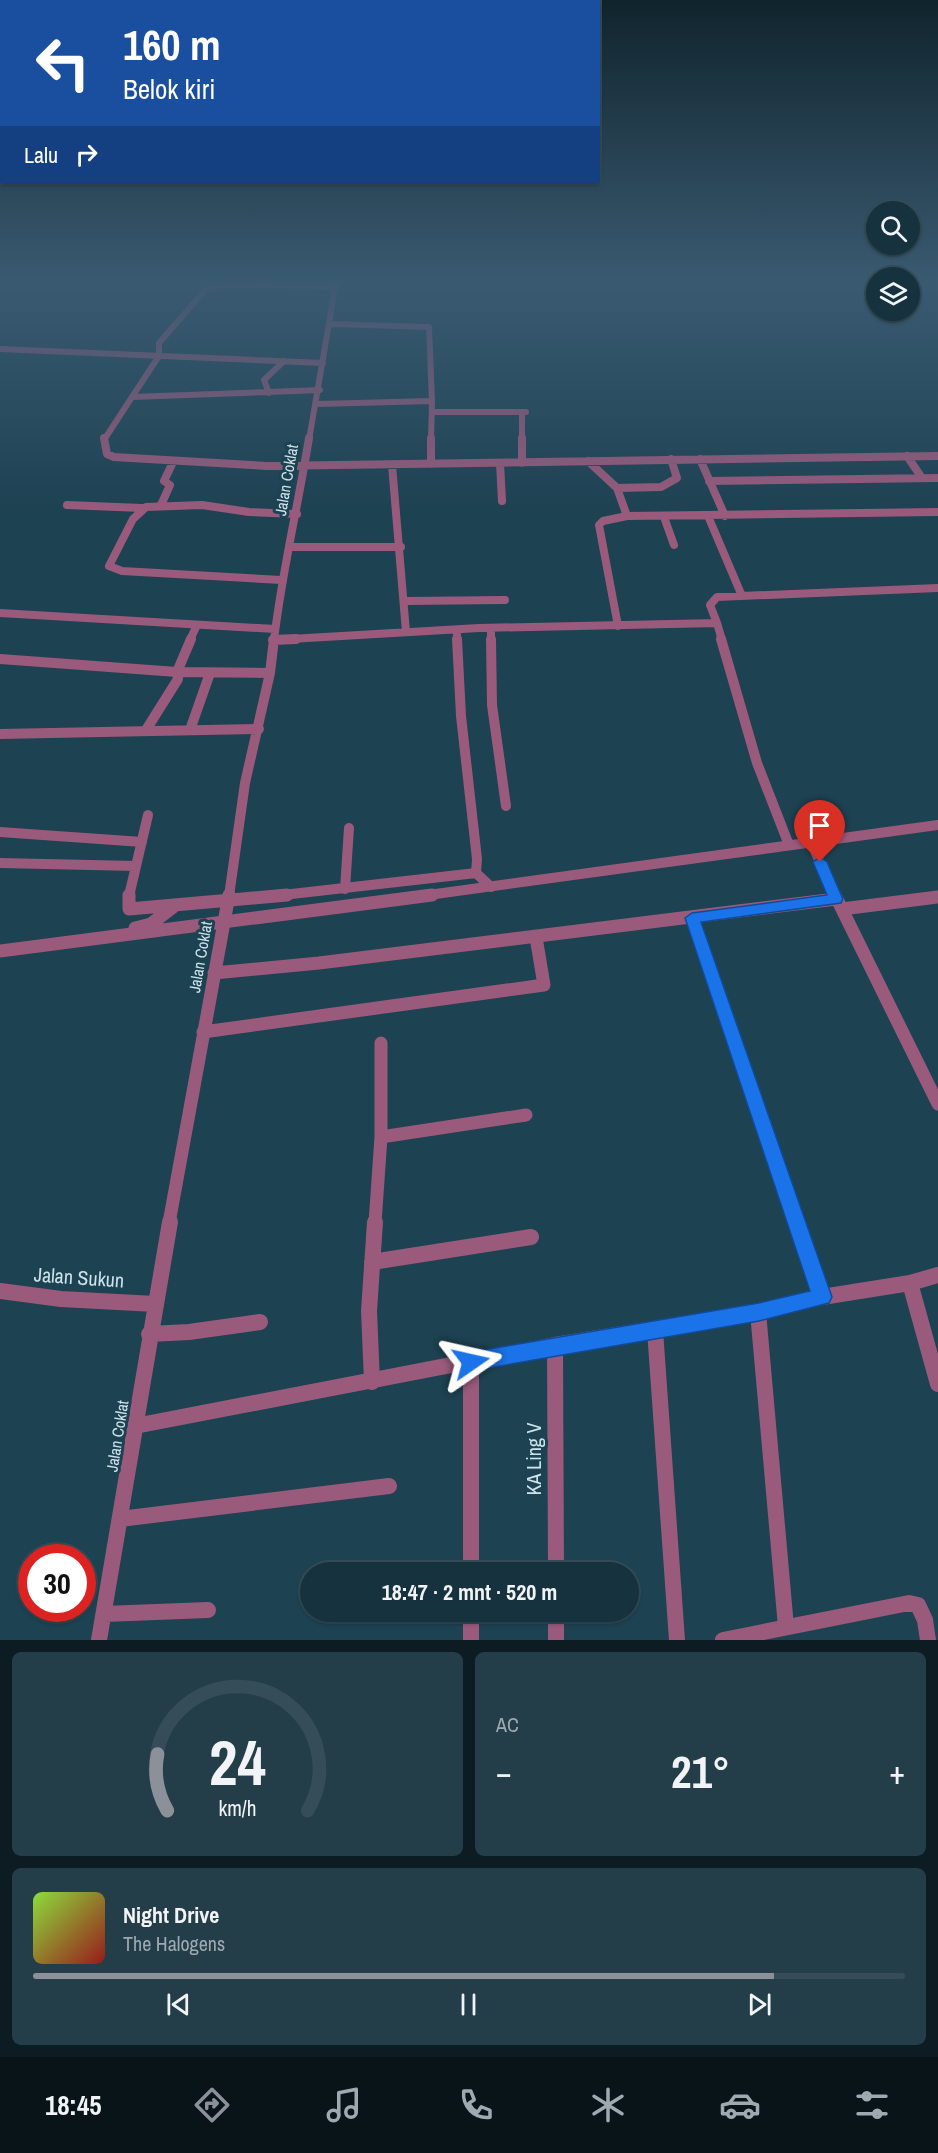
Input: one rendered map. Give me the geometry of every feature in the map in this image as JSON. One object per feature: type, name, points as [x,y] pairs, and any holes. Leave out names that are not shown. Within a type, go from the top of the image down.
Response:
[{"type":"street","points":[[157,359],[104,437],[107,454],[114,457],[173,462],[304,466],[938,456]]},
{"type":"street","points":[[222,359],[323,363]]},
{"type":"street","name":"Jalan Coklat","points":[[99,1640],[149,1334],[228,901],[245,783],[270,673],[281,580],[291,547],[324,359]]},
{"type":"street","points":[[430,359],[431,464]]},
{"type":"street","points":[[269,393],[264,380],[284,361]]},
{"type":"street","points":[[132,398],[320,390]]},
{"type":"street","points":[[317,404],[432,401]]},
{"type":"street","points":[[432,412],[524,413],[522,463]]},
{"type":"street","points":[[907,456],[922,478]]},
{"type":"street","points":[[617,488],[669,485],[677,478],[671,459]]},
{"type":"street","points":[[700,459],[725,516]]},
{"type":"street","points":[[588,461],[617,488],[627,516]]},
{"type":"street","points":[[161,505],[170,485],[164,481],[173,462]]},
{"type":"street","points":[[500,463],[503,480],[502,501]]},
{"type":"street","points":[[392,465],[406,601],[406,632]]},
{"type":"street","points":[[709,481],[938,478]]},
{"type":"street","points":[[67,505],[142,508],[161,505],[223,506],[249,512],[297,514]]},
{"type":"street","points":[[142,508],[133,519],[113,555],[109,566],[112,569],[172,575],[281,580]]},
{"type":"street","points":[[618,626],[599,525],[603,521],[627,516],[938,512]]},
{"type":"street","points":[[708,516],[742,596]]},
{"type":"street","points":[[664,517],[674,545]]},
{"type":"street","points":[[291,547],[400,547]]},
{"type":"street","points":[[789,845],[757,763],[710,605],[712,598],[938,588]]},
{"type":"street","points":[[406,601],[505,600]]},
{"type":"street","points":[[0,613],[274,635],[717,623]]},
{"type":"street","points":[[146,730],[178,679],[177,672],[195,628]]},
{"type":"street","points":[[491,628],[492,705],[506,806]]},
{"type":"street","points":[[457,630],[457,680],[473,813],[476,873]]},
{"type":"street","points":[[0,659],[177,672],[270,673]]},
{"type":"street","points":[[190,730],[210,673]]},
{"type":"street","points":[[0,735],[259,729]]},
{"type":"street","points":[[148,815],[127,904],[129,909],[174,907],[476,873],[491,887]]},
{"type":"street","points":[[0,951],[491,887],[938,825]]},
{"type":"street","points":[[345,889],[349,828]]},
{"type":"street","points":[[0,832],[142,842]]},
{"type":"street","points":[[811,842],[857,944],[938,1104]]},
{"type":"street","points":[[0,863],[67,868],[136,866]]},
{"type":"street","points":[[214,973],[692,918],[938,897]]},
{"type":"street","points":[[23,948],[48,941],[141,927],[158,920],[174,907]]},
{"type":"street","points":[[692,918],[822,1297]]},
{"type":"street","points":[[203,1032],[544,985],[536,937]]},
{"type":"street","points":[[372,1382],[369,1311],[381,1137],[381,1043]]},
{"type":"street","points":[[381,1137],[526,1115]]},
{"type":"street","points":[[372,1262],[531,1237]]},
{"type":"street","points":[[135,1426],[555,1345],[759,1312],[822,1297],[910,1283],[938,1275]]},
{"type":"street","points":[[910,1283],[938,1384]]},
{"type":"street","name":"Jalan Sukun","points":[[0,1291],[61,1299],[155,1304]]},
{"type":"street","points":[[759,1312],[786,1627]]},
{"type":"street","points":[[149,1334],[189,1332],[260,1322]]},
{"type":"street","points":[[655,1330],[677,1640]]},
{"type":"street","name":"KA Ling V","points":[[555,1345],[556,1562]]},
{"type":"street","points":[[471,1362],[471,1562]]},
{"type":"street","points":[[120,1518],[389,1486]]},
{"type":"street","points":[[723,1640],[909,1603],[918,1605],[924,1616],[928,1640]]},
{"type":"street","points":[[104,1614],[208,1610]]},
{"type":"street","points":[[471,1622],[471,1640]]},
{"type":"street","points":[[556,1622],[556,1640]]},
{"type":"route","points":[[471,1362],[555,1345],[759,1312],[822,1297],[692,918],[836,899],[820,862]]}]
